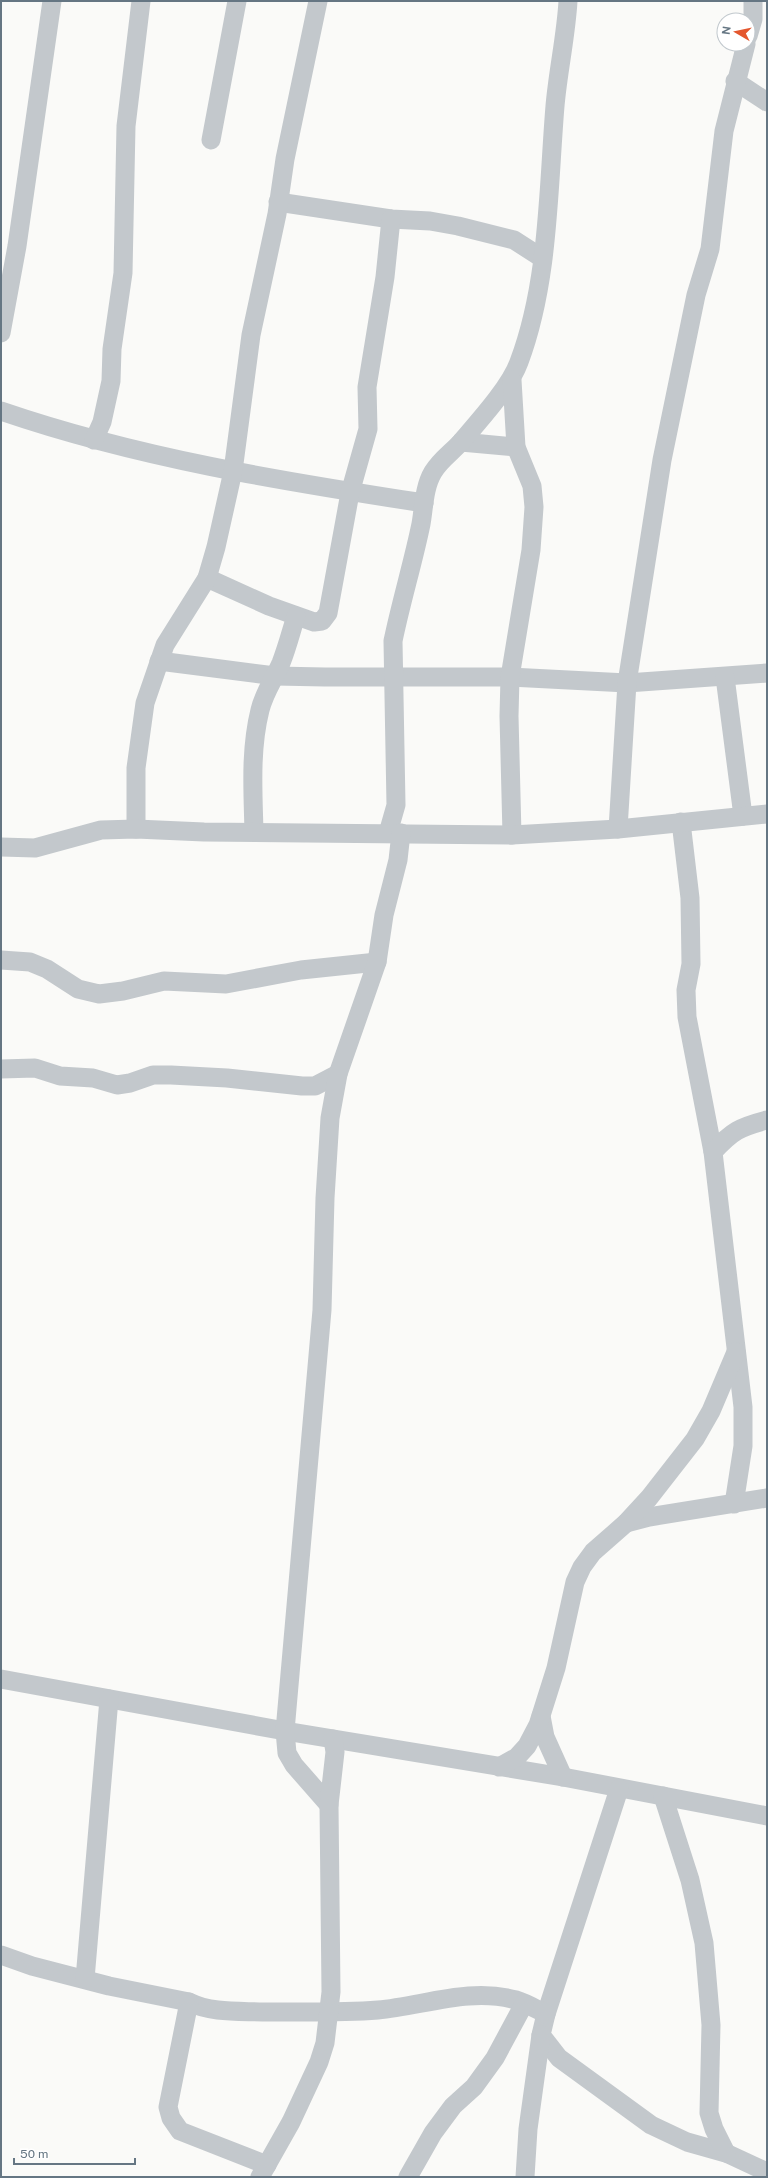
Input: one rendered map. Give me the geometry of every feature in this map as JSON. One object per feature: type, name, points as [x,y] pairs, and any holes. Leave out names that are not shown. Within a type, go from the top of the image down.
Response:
[{"type":"street","points":[[1,333],[17,246],[52,1]]},
{"type":"street","points":[[94,440],[102,422],[111,382],[112,349],[123,273],[126,126],[141,1]]},
{"type":"street","points":[[211,140],[237,1]]},
{"type":"street","points":[[136,829],[136,768],[145,703],[165,645],[181,616],[207,578],[216,547],[232,471],[250,335],[277,214],[278,202],[318,1]]},
{"type":"street","points":[[329,1805],[294,1765],[287,1753],[285,1731],[322,1310],[325,1198],[330,1118],[338,1074],[377,962],[384,915],[398,860],[395,833],[396,805],[393,641],[429,479],[435,469],[461,442],[512,380],[525,346],[536,303],[542,258],[557,80],[567,30],[568,1]]},
{"type":"street","points":[[756,13],[767,1]]},
{"type":"street","points":[[618,829],[627,683],[662,460],[696,295],[710,249],[724,131],[735,81],[744,52]]},
{"type":"street","points":[[735,81],[767,102]]},
{"type":"street","points":[[278,202],[391,219],[430,221],[458,226],[514,240],[542,258]]},
{"type":"street","points":[[207,578],[296,616],[314,622],[322,622],[328,613],[350,493],[368,429],[367,387],[385,278],[391,219]]},
{"type":"street","points":[[514,240],[545,230]]},
{"type":"street","points":[[512,380],[516,447],[532,486],[534,507],[531,550],[510,677],[509,716],[512,835]]},
{"type":"street","points":[[1,411],[94,440],[232,471],[350,493],[424,503]]},
{"type":"street","points":[[461,442],[516,447]]},
{"type":"street","points":[[254,832],[252,770],[254,739],[260,710],[266,691],[281,661],[296,616]]},
{"type":"street","points":[[159,661],[274,676],[393,678],[510,677],[627,683],[767,673]]},
{"type":"street","points":[[725,677],[743,816]]},
{"type":"street","points":[[1,847],[35,848],[101,830],[136,829],[204,832],[512,835],[618,829],[767,814]]},
{"type":"street","points":[[681,822],[690,898],[691,964],[686,990],[686,1017],[713,1152],[743,1407],[743,1446],[734,1504]]},
{"type":"street","points":[[1,960],[30,962],[47,969],[78,989],[99,994],[123,991],[164,981],[226,984],[301,970],[377,962]]},
{"type":"street","points":[[1,1069],[35,1068],[60,1076],[93,1078],[117,1085],[130,1083],[153,1075],[171,1075],[227,1078],[315,1086],[338,1074]]},
{"type":"street","points":[[713,1152],[728,1136],[740,1128],[767,1119]]},
{"type":"street","points":[[500,1767],[516,1757],[527,1746],[541,1716],[556,1668],[575,1582],[582,1567],[593,1552],[626,1523],[649,1498],[695,1439],[711,1411],[736,1352]]},
{"type":"street","points":[[738,1485],[762,1499]]},
{"type":"street","points":[[626,1523],[649,1517],[762,1499]]},
{"type":"street","points":[[1,1679],[285,1731],[563,1777],[767,1816]]},
{"type":"street","points":[[85,1979],[109,1699]]},
{"type":"street","points":[[541,1716],[544,1737],[563,1777]]},
{"type":"street","points":[[189,2002],[168,2107],[171,2118],[180,2131],[264,2171],[291,2122],[319,2062],[325,2043],[330,2011],[329,1805],[334,1752],[333,1739]]},
{"type":"street","points":[[525,2177],[528,2129],[541,2035],[546,2014],[619,1788]]},
{"type":"street","points":[[663,1796],[690,1880],[704,1943],[711,2025],[709,2112],[714,2129],[726,2153]]},
{"type":"street","points":[[1,1955],[32,1966],[144,1994],[189,2002],[199,2007],[218,2010],[378,2010],[468,1996],[502,1997],[524,2004],[546,2014]]},
{"type":"street","points":[[408,2177],[441,2122],[453,2106],[474,2087],[495,2058],[524,2004]]},
{"type":"street","points":[[541,2035],[549,2048],[559,2058],[651,2125],[687,2142],[726,2153],[767,2172]]}]
